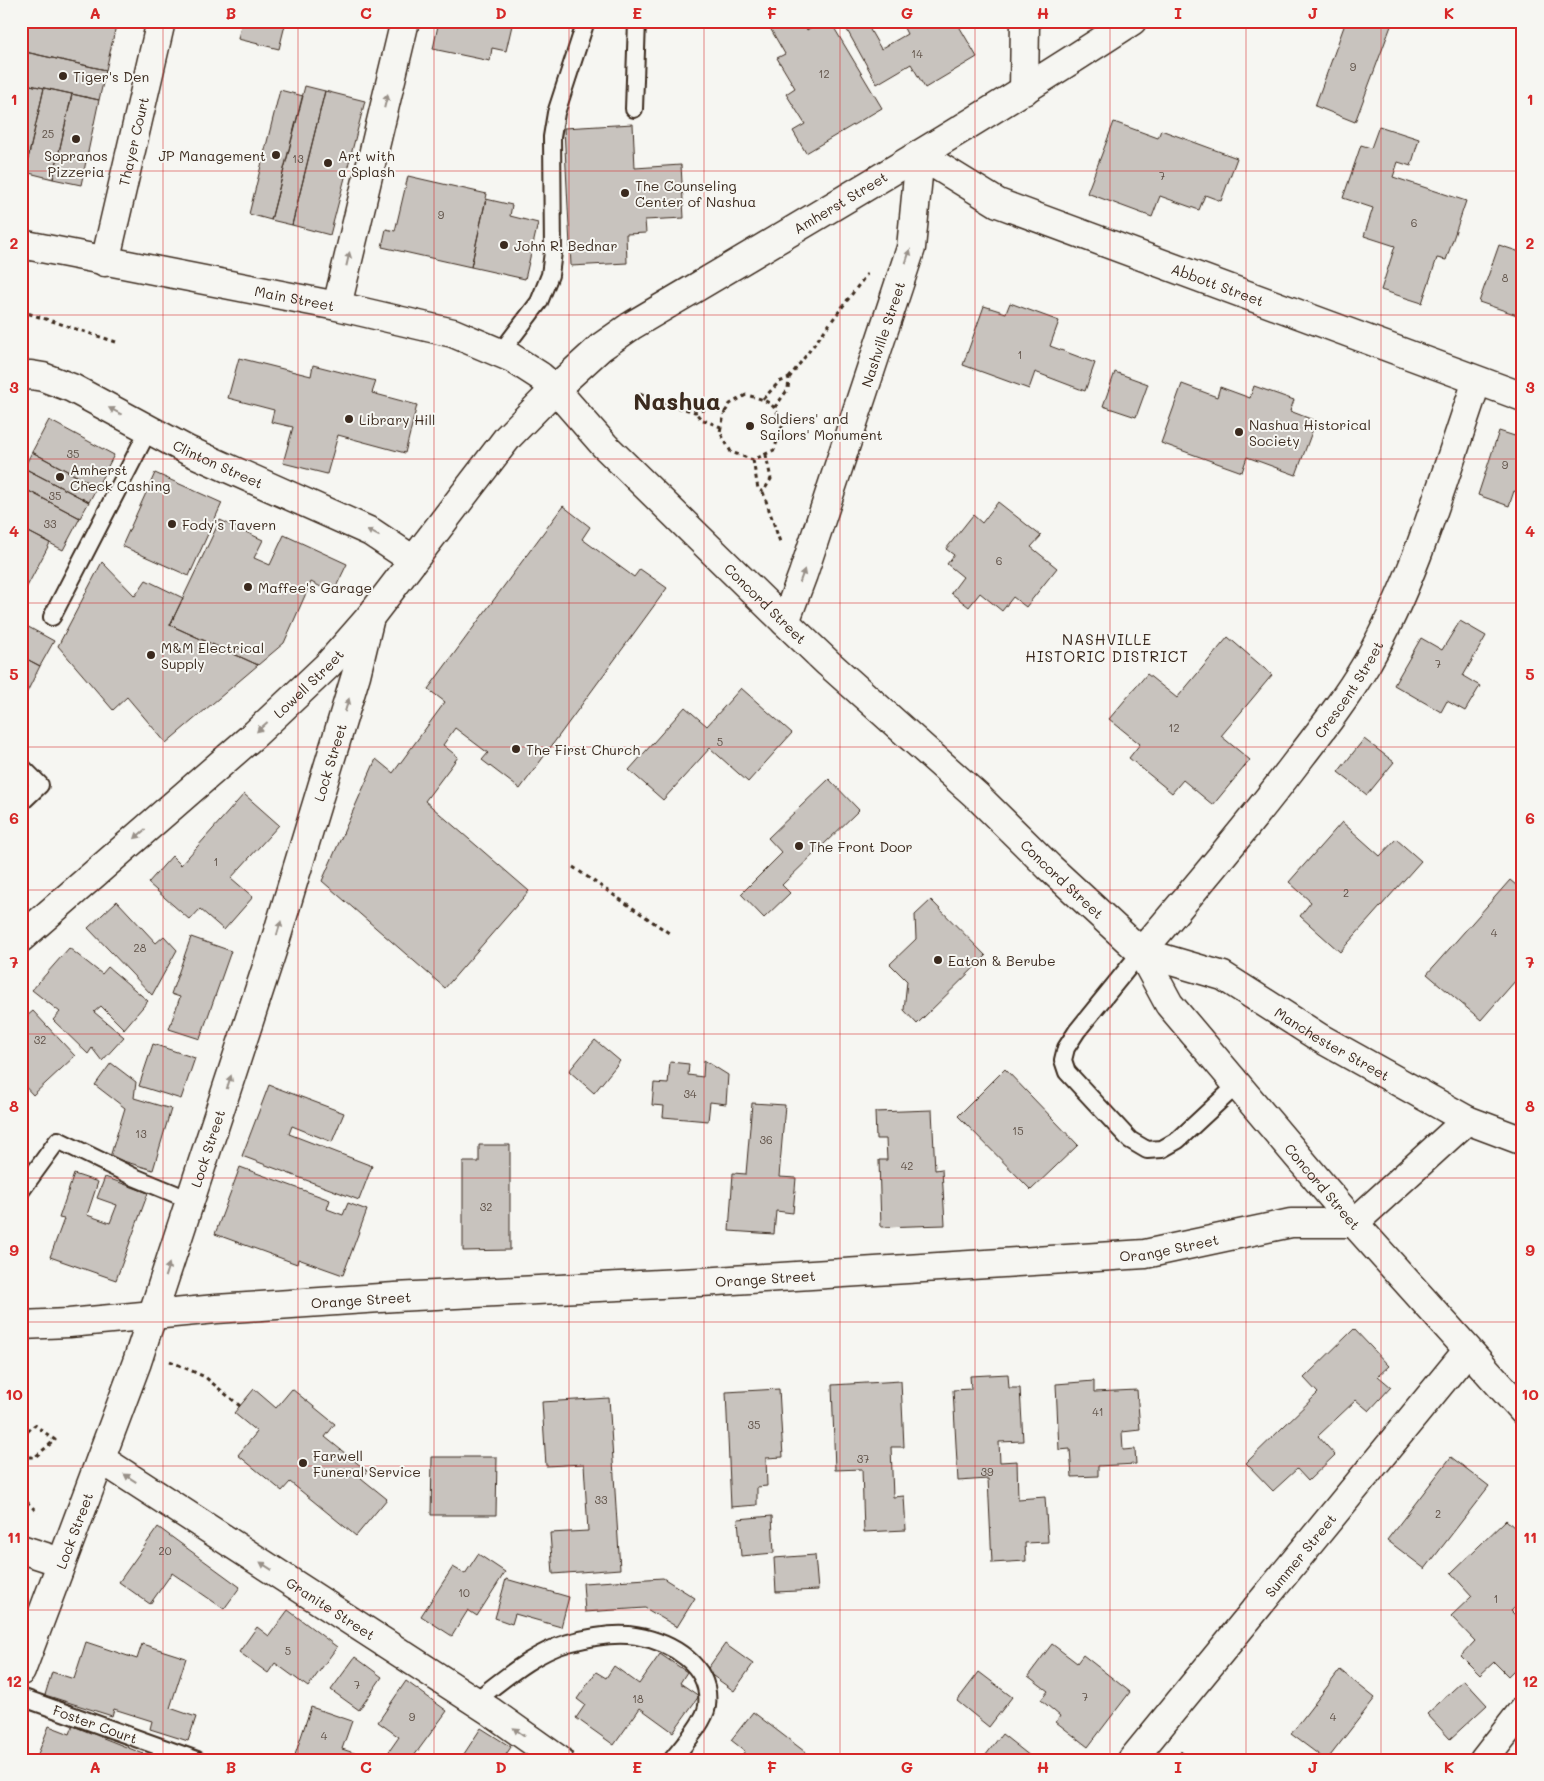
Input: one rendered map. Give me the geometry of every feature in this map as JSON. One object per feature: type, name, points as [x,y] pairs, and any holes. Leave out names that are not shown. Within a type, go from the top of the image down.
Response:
[{"type":"street","name":"Thayer Court","points":[[105,262],[161,21]]},
{"type":"street","points":[[337,306],[405,21]]},
{"type":"street","points":[[1024,91],[1025,21]]},
{"type":"street","name":"Amherst Street","points":[[554,389],[601,347],[631,326],[920,155],[1132,21]]},
{"type":"street","name":"Abbott Street","points":[[920,155],[998,204],[1523,397]]},
{"type":"street","name":"Nashville Street","points":[[785,622],[803,574],[911,248],[920,155]]},
{"type":"street","name":"Main Street","points":[[21,244],[337,306],[453,333],[501,352],[529,368],[554,389]]},
{"type":"street","name":"Clinton Street","points":[[21,376],[31,375],[58,382],[213,462],[371,532],[413,560]]},
{"type":"street","name":"Crescent Street","points":[[1141,952],[1260,811],[1342,702],[1367,662],[1393,613],[1419,551],[1477,381]]},
{"type":"street","name":"Lowell Street","points":[[21,938],[293,700],[328,665],[370,618],[508,437],[554,389]]},
{"type":"street","name":"Concord Street","points":[[554,389],[595,436],[785,622],[978,797],[1049,867],[1141,952],[1169,1004],[1354,1224],[1523,1411]]},
{"type":"street","name":"Lock Street","points":[[21,1671],[101,1459],[152,1316],[274,945],[356,675],[370,618]]},
{"type":"street","name":"Manchester Street","points":[[1141,952],[1224,976],[1320,1038],[1467,1120],[1523,1141]]},
{"type":"street","points":[[1354,1224],[1467,1120]]},
{"type":"street","name":"Orange Street","points":[[21,1325],[70,1324],[216,1309],[395,1297],[701,1282],[1145,1254],[1291,1223],[1354,1224]]},
{"type":"street","name":"Summer Street","points":[[1132,1760],[1467,1350]]},
{"type":"street","name":"Granite Street","points":[[101,1459],[475,1701],[559,1760]]},
{"type":"street","points":[[21,1549],[61,1562]]},
{"type":"street","points":[[1484,1760],[1523,1710]]},
{"type":"lane","points":[[501,352],[539,302],[550,275],[553,252],[552,137],[556,113],[586,21]]},
{"type":"lane","points":[[634,109],[637,21]]},
{"type":"lane","points":[[52,617],[148,429]]},
{"type":"lane","points":[[21,766],[40,785],[21,803]]},
{"type":"lane","points":[[1141,952],[1077,1031],[1066,1048],[1063,1060],[1067,1072],[1130,1140],[1147,1150],[1162,1149],[1178,1140],[1237,1085]]},
{"type":"lane","points":[[21,1191],[58,1140],[134,1177],[190,1200]]},
{"type":"lane","points":[[475,1701],[529,1660],[567,1643],[603,1635],[635,1636],[665,1644],[682,1654],[698,1669],[707,1686],[707,1708],[698,1725],[672,1760]]},
{"type":"lane","name":"Foster Court","points":[[21,1697],[197,1760]]},
{"type":"path","points":[[763,399],[779,382],[789,378],[867,274]]},
{"type":"path","points":[[21,311],[116,342]]},
{"type":"path","points":[[775,407],[788,389],[789,378]]},
{"type":"path","points":[[640,394],[654,401],[695,412],[712,408],[725,412]]},
{"type":"path","points":[[746,394],[763,399],[775,407],[783,424],[774,450],[753,460],[731,452],[720,432],[725,412],[730,404],[746,394]]},
{"type":"path","points":[[695,412],[701,419],[721,427]]},
{"type":"path","points":[[763,492],[771,479],[766,455]]},
{"type":"path","points":[[753,460],[758,489],[763,492],[781,547]]},
{"type":"path","points":[[573,867],[669,934]]},
{"type":"path","points":[[166,1359],[205,1377],[240,1406]]},
{"type":"path","points":[[21,1438],[35,1425],[55,1440],[35,1457],[21,1457]]},
{"type":"path","points":[[21,1496],[38,1513]]},
{"type":"path","points":[[1176,1749],[1190,1760]]},
{"type":"building","points":[[21,21],[117,21],[106,70],[21,51]]},
{"type":"building","points":[[242,21],[286,21],[279,49],[238,39]]},
{"type":"building","points":[[439,21],[513,21],[506,51],[492,48],[490,61],[433,49]]},
{"type":"building","points":[[766,21],[802,21],[807,30],[821,21],[830,21],[882,108],[806,153],[793,131],[805,124],[786,94],[795,88],[777,58],[785,54]]},
{"type":"building","points":[[842,21],[865,21],[881,49],[907,34],[901,22],[903,21],[956,21],[977,57],[925,88],[911,64],[877,84]]},
{"type":"building","points":[[1346,21],[1377,21],[1391,26],[1355,122],[1315,106]]},
{"type":"building","name":"Tiger's Den","points":[[21,51],[106,70],[99,100],[21,83]]},
{"type":"building","points":[[21,83],[44,88],[25,172],[21,172]]},
{"type":"building","points":[[305,86],[325,91],[292,225],[271,220]]},
{"type":"building","points":[[44,88],[72,94],[53,179],[25,172]]},
{"type":"building","name":"JP Management","points":[[280,90],[303,96],[271,220],[249,214]]},
{"type":"building","name":"Art with a Splash","points":[[325,91],[365,101],[330,235],[292,225]]},
{"type":"building","name":"Sopranos Pizzeria","points":[[72,94],[99,100],[81,185],[53,179]]},
{"type":"building","points":[[1114,122],[1158,138],[1161,130],[1237,158],[1221,201],[1205,195],[1199,210],[1160,196],[1152,217],[1087,193]]},
{"type":"building","name":"The Counseling Center of Nashua","points":[[633,124],[635,168],[681,165],[684,218],[645,220],[646,233],[626,234],[627,263],[571,266],[564,128]]},
{"type":"building","points":[[1379,126],[1419,139],[1411,166],[1398,162],[1393,177],[1466,201],[1446,260],[1437,258],[1422,303],[1381,290],[1395,246],[1364,236],[1373,208],[1343,198],[1361,145],[1371,148]]},
{"type":"building","points":[[408,176],[487,194],[471,267],[382,247],[386,229],[395,231]]},
{"type":"building","name":"John R. Bednar","points":[[486,199],[512,205],[510,216],[538,223],[525,279],[471,267]]},
{"type":"building","points":[[1499,245],[1523,253],[1523,317],[1479,302]]},
{"type":"building","points":[[1010,303],[1059,321],[1050,346],[1095,363],[1085,391],[1035,372],[1029,389],[963,365],[984,306],[1006,313]]},
{"type":"building","points":[[239,358],[311,376],[313,365],[376,381],[372,393],[417,405],[405,453],[338,435],[327,474],[283,463],[293,427],[271,422],[274,410],[228,398]]},
{"type":"building","points":[[1115,372],[1148,384],[1136,417],[1103,406]]},
{"type":"building","name":"Nashua Historical Society","points":[[1182,384],[1217,397],[1220,387],[1250,398],[1254,386],[1294,400],[1290,411],[1316,421],[1296,475],[1247,457],[1242,472],[1161,443]]},
{"type":"building","points":[[49,420],[114,455],[97,487],[32,452]]},
{"type":"building","points":[[1499,431],[1521,438],[1523,432],[1523,494],[1514,491],[1509,506],[1478,495]]},
{"type":"building","name":"Amherst Check Cashing","points":[[32,452],[97,487],[89,502],[24,468]]},
{"type":"building","points":[[24,468],[89,502],[80,518],[21,487],[21,472]]},
{"type":"building","name":"Fody's Tavern","points":[[155,473],[222,503],[189,576],[122,546]]},
{"type":"building","points":[[21,487],[80,518],[63,550],[21,528]]},
{"type":"building","points":[[998,502],[1041,536],[1031,547],[1057,568],[1026,607],[1013,597],[1002,611],[980,593],[969,607],[951,593],[963,577],[947,564],[954,555],[946,549],[973,515],[982,523]]},
{"type":"building","name":"The First Church","points":[[563,506],[590,527],[582,539],[634,577],[640,569],[667,588],[520,789],[482,760],[488,753],[455,728],[443,745],[458,757],[425,801],[529,891],[445,988],[322,881],[376,759],[393,773],[445,702],[428,689]]},
{"type":"building","name":"Maffee's Garage","points":[[220,520],[263,540],[254,558],[270,565],[284,535],[347,564],[333,593],[311,582],[284,643],[258,665],[170,625]]},
{"type":"building","points":[[21,528],[50,543],[21,598]]},
{"type":"building","name":"M&M Electrical Supply","points":[[102,562],[135,596],[146,580],[183,598],[170,625],[258,665],[166,743],[127,697],[113,710],[58,646]]},
{"type":"building","points":[[1460,621],[1486,636],[1463,676],[1480,686],[1465,711],[1447,701],[1441,712],[1394,685],[1421,638],[1442,650]]},
{"type":"building","points":[[21,623],[54,641],[40,666],[21,656]]},
{"type":"building","points":[[1228,637],[1272,675],[1221,736],[1250,760],[1213,805],[1183,780],[1172,793],[1129,758],[1140,744],[1109,719],[1147,674],[1177,698]]},
{"type":"building","points":[[21,656],[40,666],[27,692],[21,689]]},
{"type":"building","points":[[741,688],[792,733],[748,782],[710,748],[663,800],[629,770],[685,707],[707,726]]},
{"type":"building","points":[[1364,739],[1394,762],[1367,795],[1338,772]]},
{"type":"building","name":"The Front Door","points":[[829,779],[859,810],[782,885],[790,893],[764,918],[741,894],[782,853],[768,838]]},
{"type":"building","points":[[244,794],[279,825],[231,878],[253,897],[224,930],[200,909],[190,920],[148,883],[172,856],[181,865]]},
{"type":"building","points":[[1342,822],[1380,856],[1396,839],[1421,861],[1340,952],[1300,916],[1311,902],[1289,882]]},
{"type":"building","points":[[1510,880],[1523,891],[1523,972],[1481,1020],[1427,974]]},
{"type":"building","name":"Eaton & Berube","points":[[931,900],[986,956],[917,1024],[904,1010],[907,981],[890,964],[916,939],[915,915]]},
{"type":"building","points":[[117,901],[156,943],[164,936],[177,950],[152,995],[88,928]]},
{"type":"building","points":[[191,937],[231,951],[200,1039],[169,1029],[180,997],[171,994]]},
{"type":"building","points":[[69,948],[102,974],[108,967],[148,1001],[124,1029],[101,1006],[94,1012],[124,1037],[102,1061],[92,1048],[88,1054],[53,1020],[60,1012],[32,990]]},
{"type":"building","points":[[33,1011],[75,1056],[33,1095],[21,1082],[21,1021]]},
{"type":"building","points":[[595,1040],[620,1061],[594,1093],[569,1071]]},
{"type":"building","points":[[153,1044],[195,1058],[181,1099],[139,1086]]},
{"type":"building","points":[[704,1060],[728,1075],[726,1104],[710,1102],[708,1121],[663,1117],[664,1106],[652,1105],[654,1083],[668,1084],[670,1062],[689,1064],[688,1075],[703,1077]]},
{"type":"building","points":[[111,1063],[136,1082],[134,1098],[171,1109],[153,1170],[110,1157],[125,1108],[95,1085]]},
{"type":"building","points":[[1005,1069],[1078,1145],[1031,1190],[958,1116]]},
{"type":"building","points":[[269,1085],[344,1113],[332,1142],[292,1126],[289,1134],[372,1166],[359,1200],[242,1156]]},
{"type":"building","points":[[752,1103],[785,1105],[779,1177],[796,1178],[793,1213],[776,1211],[774,1234],[729,1231],[733,1173],[746,1174]]},
{"type":"building","points":[[932,1110],[935,1170],[942,1169],[945,1225],[881,1227],[879,1160],[887,1160],[886,1139],[876,1139],[875,1112]]},
{"type":"building","points":[[479,1145],[510,1145],[510,1250],[463,1251],[463,1162],[479,1162]]},
{"type":"building","points":[[240,1167],[330,1200],[327,1209],[343,1215],[348,1203],[367,1210],[343,1275],[298,1259],[297,1264],[215,1234]]},
{"type":"building","points":[[74,1174],[98,1182],[87,1215],[110,1223],[117,1205],[97,1198],[105,1177],[148,1193],[116,1280],[50,1257],[64,1219],[59,1218]]},
{"type":"building","points":[[1354,1329],[1389,1366],[1378,1376],[1391,1387],[1369,1411],[1356,1400],[1318,1436],[1335,1455],[1308,1481],[1297,1469],[1273,1491],[1246,1463],[1318,1393],[1304,1378]]},
{"type":"building","points":[[1008,1374],[1009,1388],[1020,1388],[1023,1441],[999,1442],[1000,1462],[1017,1461],[1018,1499],[1045,1497],[1048,1542],[1025,1543],[1026,1561],[992,1563],[988,1479],[958,1481],[953,1390],[971,1389],[970,1376]]},
{"type":"building","points":[[901,1381],[904,1447],[891,1447],[893,1497],[904,1496],[906,1530],[864,1532],[862,1469],[835,1470],[832,1385]]},
{"type":"building","points":[[1094,1381],[1094,1392],[1137,1390],[1140,1430],[1122,1432],[1123,1450],[1135,1449],[1136,1464],[1098,1466],[1098,1476],[1072,1477],[1070,1449],[1059,1450],[1056,1384]]},
{"type":"building","name":"Farwell Funeral Service","points":[[254,1389],[276,1408],[292,1389],[335,1424],[325,1437],[367,1471],[361,1478],[387,1499],[356,1536],[290,1482],[282,1491],[238,1455],[257,1432],[234,1413]]},
{"type":"building","points":[[779,1389],[783,1457],[766,1458],[767,1486],[757,1487],[757,1505],[731,1507],[726,1392]]},
{"type":"building","points":[[609,1398],[620,1569],[553,1574],[550,1533],[588,1531],[584,1464],[546,1466],[542,1402]]},
{"type":"building","points":[[432,1457],[497,1457],[496,1515],[431,1515]]},
{"type":"building","points":[[1451,1457],[1489,1486],[1425,1569],[1387,1540]]},
{"type":"building","points":[[772,1516],[774,1553],[741,1556],[738,1519]]},
{"type":"building","points":[[1506,1520],[1515,1528],[1523,1521],[1523,1600],[1511,1611],[1523,1623],[1523,1641],[1521,1643],[1523,1644],[1523,1661],[1508,1676],[1494,1662],[1480,1675],[1461,1656],[1475,1641],[1451,1616],[1472,1596],[1451,1573]]},
{"type":"building","points":[[158,1527],[240,1587],[224,1609],[172,1573],[150,1604],[119,1582]]},
{"type":"building","points":[[478,1554],[505,1572],[477,1616],[468,1610],[452,1636],[421,1616],[453,1567],[465,1574]]},
{"type":"building","points":[[815,1555],[818,1590],[776,1592],[774,1558]]},
{"type":"building","points":[[663,1578],[695,1598],[677,1627],[645,1608],[585,1612],[583,1583]]},
{"type":"building","points":[[506,1579],[569,1597],[561,1627],[515,1614],[512,1624],[495,1618]]},
{"type":"building","points":[[288,1610],[337,1647],[308,1687],[275,1663],[268,1673],[239,1652],[257,1627],[269,1636]]},
{"type":"building","points":[[86,1642],[137,1659],[142,1644],[186,1658],[170,1708],[196,1717],[188,1741],[150,1729],[152,1721],[114,1709],[112,1716],[45,1695],[52,1672],[74,1679]]},
{"type":"building","points":[[725,1644],[753,1664],[734,1691],[706,1671]]},
{"type":"building","points":[[1052,1644],[1077,1663],[1083,1655],[1130,1692],[1088,1747],[1056,1722],[1060,1716],[1041,1700],[1048,1691],[1028,1676]]},
{"type":"building","points":[[660,1654],[687,1672],[680,1683],[699,1696],[673,1732],[640,1708],[614,1745],[576,1718],[585,1705],[577,1699],[596,1672],[606,1678],[614,1666],[639,1684]]},
{"type":"building","points":[[355,1657],[382,1677],[359,1710],[331,1690]]},
{"type":"building","points":[[1340,1670],[1375,1698],[1326,1760],[1291,1734]]},
{"type":"building","points":[[979,1672],[1012,1697],[989,1727],[957,1701]]},
{"type":"building","points":[[1464,1680],[1487,1705],[1450,1739],[1427,1714]]},
{"type":"building","points":[[406,1681],[447,1711],[411,1760],[383,1760],[399,1737],[378,1722]]},
{"type":"building","points":[[311,1707],[352,1721],[342,1749],[357,1754],[355,1760],[310,1760],[295,1755]]},
{"type":"building","points":[[753,1712],[813,1758],[811,1760],[738,1760],[745,1751],[731,1740]]},
{"type":"building","points":[[49,1726],[70,1734],[73,1726],[159,1760],[38,1760],[36,1759]]},
{"type":"building","points":[[481,1728],[511,1747],[505,1756],[509,1760],[460,1760]]},
{"type":"building","points":[[1002,1734],[1035,1760],[982,1760]]},
{"type":"place","name":"Tiger's Den","points":[[63,76]]},
{"type":"place","name":"Sopranos Pizzeria","points":[[76,139]]},
{"type":"place","name":"JP Management","points":[[276,155]]},
{"type":"place","name":"Art with a Splash","points":[[328,163]]},
{"type":"place","name":"The Counseling Center of Nashua","points":[[625,193]]},
{"type":"place","name":"John R. Bednar","points":[[504,245]]},
{"type":"place","name":"Library Hill","points":[[349,419]]},
{"type":"place","name":"Soldiers' and Sailors' Monument","points":[[750,426]]},
{"type":"place","name":"Nashua Historical Society","points":[[1239,432]]},
{"type":"place","name":"Amherst Check Cashing","points":[[60,477]]},
{"type":"place","name":"Fody's Tavern","points":[[172,524]]},
{"type":"place","name":"Maffee's Garage","points":[[248,587]]},
{"type":"place","name":"M&M Electrical Supply","points":[[151,655]]},
{"type":"place","name":"The First Church","points":[[516,749]]},
{"type":"place","name":"The Front Door","points":[[799,846]]},
{"type":"place","name":"Eaton & Berube","points":[[938,960]]},
{"type":"place","name":"Farwell Funeral Service","points":[[303,1463]]},
{"type":"district","name":"Nashua","points":[[677,400]]},
{"type":"district","name":"NASHVILLE HISTORIC DISTRICT","points":[[1107,648]]}]
